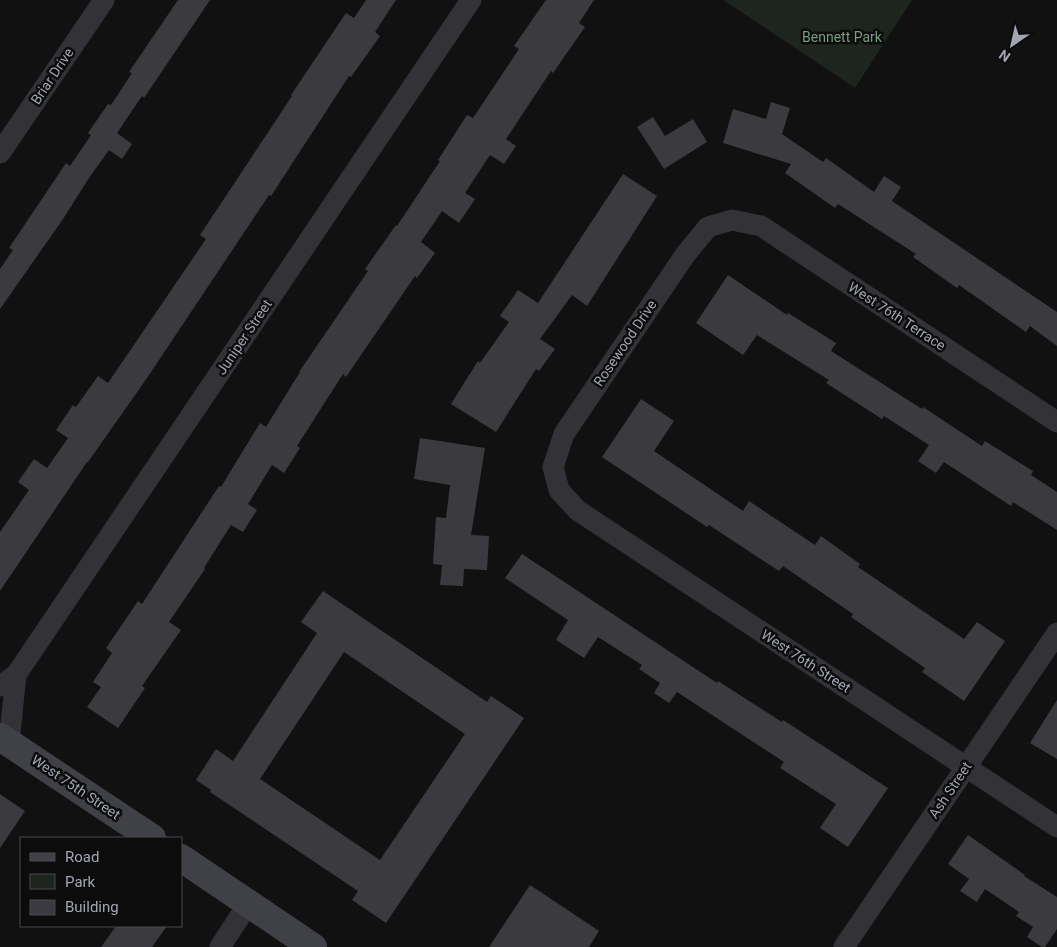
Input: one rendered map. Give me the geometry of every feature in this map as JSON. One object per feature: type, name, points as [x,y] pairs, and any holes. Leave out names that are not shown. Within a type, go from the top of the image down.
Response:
[{"type":"main road","name":"West 75th Street","points":[[5,740],[150,837]]},
{"type":"main road","points":[[182,859],[313,947]]},
{"type":"street","name":"Briar Drive","points":[[0,153],[104,0]]},
{"type":"street","name":"Juniper Street","points":[[5,740],[8,680],[471,0]]},
{"type":"street","name":"West 76th Terrace","points":[[732,220],[761,226],[1057,422]]},
{"type":"street","name":"Rosewood Drive","points":[[558,490],[553,466],[564,434],[685,255],[708,227],[732,220]]},
{"type":"street","name":"West 76th Street","points":[[558,490],[576,510],[1057,827]]},
{"type":"street","name":"Ash Street","points":[[844,947],[1057,633]]},
{"type":"street","points":[[220,947],[248,904]]},
{"type":"green space","name":"Bennett Park","points":[[723,0],[912,0],[855,88]]},
{"type":"building","points":[[178,0],[210,0],[144,98],[142,96],[117,133],[132,144],[122,159],[109,150],[0,309],[0,269],[13,250],[9,248],[66,163],[70,166],[91,135],[88,133],[108,104],[111,105],[132,73],[129,72]]},
{"type":"building","points":[[366,0],[396,0],[375,32],[380,36],[351,77],[349,76],[271,196],[269,195],[147,378],[87,462],[0,591],[0,532],[29,490],[18,482],[34,459],[47,468],[68,438],[56,430],[73,405],[76,407],[98,376],[108,383],[206,239],[200,235],[346,13],[354,18]]},
{"type":"building","points":[[546,0],[594,0],[579,23],[585,27],[553,73],[551,71],[506,139],[516,146],[504,164],[490,155],[465,193],[475,199],[459,223],[442,211],[421,242],[435,253],[417,278],[415,276],[346,377],[343,374],[297,446],[300,448],[284,473],[272,465],[248,504],[257,510],[243,532],[231,525],[205,569],[169,622],[181,630],[142,686],[145,688],[118,728],[87,707],[101,687],[93,682],[112,653],[106,648],[138,601],[142,604],[219,486],[221,487],[260,423],[266,427],[299,372],[368,271],[365,269],[397,226],[440,161],[438,160],[467,115],[473,118],[519,49],[514,46]]},
{"type":"building","points":[[771,102],[790,108],[782,134],[823,162],[826,158],[874,192],[884,176],[901,187],[892,201],[1057,312],[1057,346],[1030,326],[1026,332],[959,285],[957,288],[913,257],[916,254],[838,204],[835,208],[785,173],[791,164],[723,143],[733,109],[766,119]]},
{"type":"building","points":[[653,117],[665,136],[693,119],[707,142],[664,169],[637,127]]},
{"type":"building","points":[[623,174],[657,196],[587,306],[572,295],[540,339],[555,349],[539,371],[536,369],[496,432],[451,404],[478,361],[480,363],[509,322],[500,316],[518,290],[538,303]]},
{"type":"building","points":[[728,275],[787,315],[788,313],[836,343],[831,351],[922,409],[923,407],[982,446],[985,441],[1033,471],[1031,475],[1057,492],[1057,530],[1013,502],[1011,506],[944,462],[936,473],[918,461],[929,445],[884,416],[882,419],[826,383],[829,380],[757,335],[743,355],[696,323]]},
{"type":"building","points":[[641,399],[674,421],[654,451],[743,511],[749,501],[815,545],[821,536],[860,564],[858,567],[964,639],[977,622],[1005,641],[964,701],[922,672],[925,668],[851,617],[853,614],[783,566],[779,571],[709,525],[707,527],[602,457]]},
{"type":"building","points":[[420,438],[485,448],[471,535],[489,536],[487,570],[464,569],[463,586],[440,585],[442,565],[433,564],[436,517],[446,518],[450,485],[414,479]]},
{"type":"building","points":[[522,554],[717,683],[718,681],[782,722],[783,720],[888,788],[848,847],[820,828],[836,804],[780,768],[784,762],[677,692],[669,703],[654,693],[660,683],[639,669],[642,665],[598,637],[584,658],[556,640],[568,620],[505,578]]},
{"type":"building","points":[[323,591],[487,702],[491,696],[524,718],[386,923],[352,900],[358,891],[210,792],[211,790],[196,780],[216,749],[233,761],[317,633],[301,622]],"holes":[[[344,652],[465,734],[380,860],[260,779]]]},
{"type":"building","points":[[1057,700],[1057,759],[1030,743]]},
{"type":"building","points":[[0,794],[25,811],[0,848]]},
{"type":"building","points":[[968,835],[1024,876],[1057,897],[1057,929],[1045,947],[1027,937],[1033,927],[1016,916],[1019,912],[985,889],[977,902],[960,891],[969,879],[948,864]]},
{"type":"building","points":[[530,885],[599,931],[589,947],[489,947]]},
{"type":"building","points":[[115,927],[166,927],[152,947],[101,947]]}]
